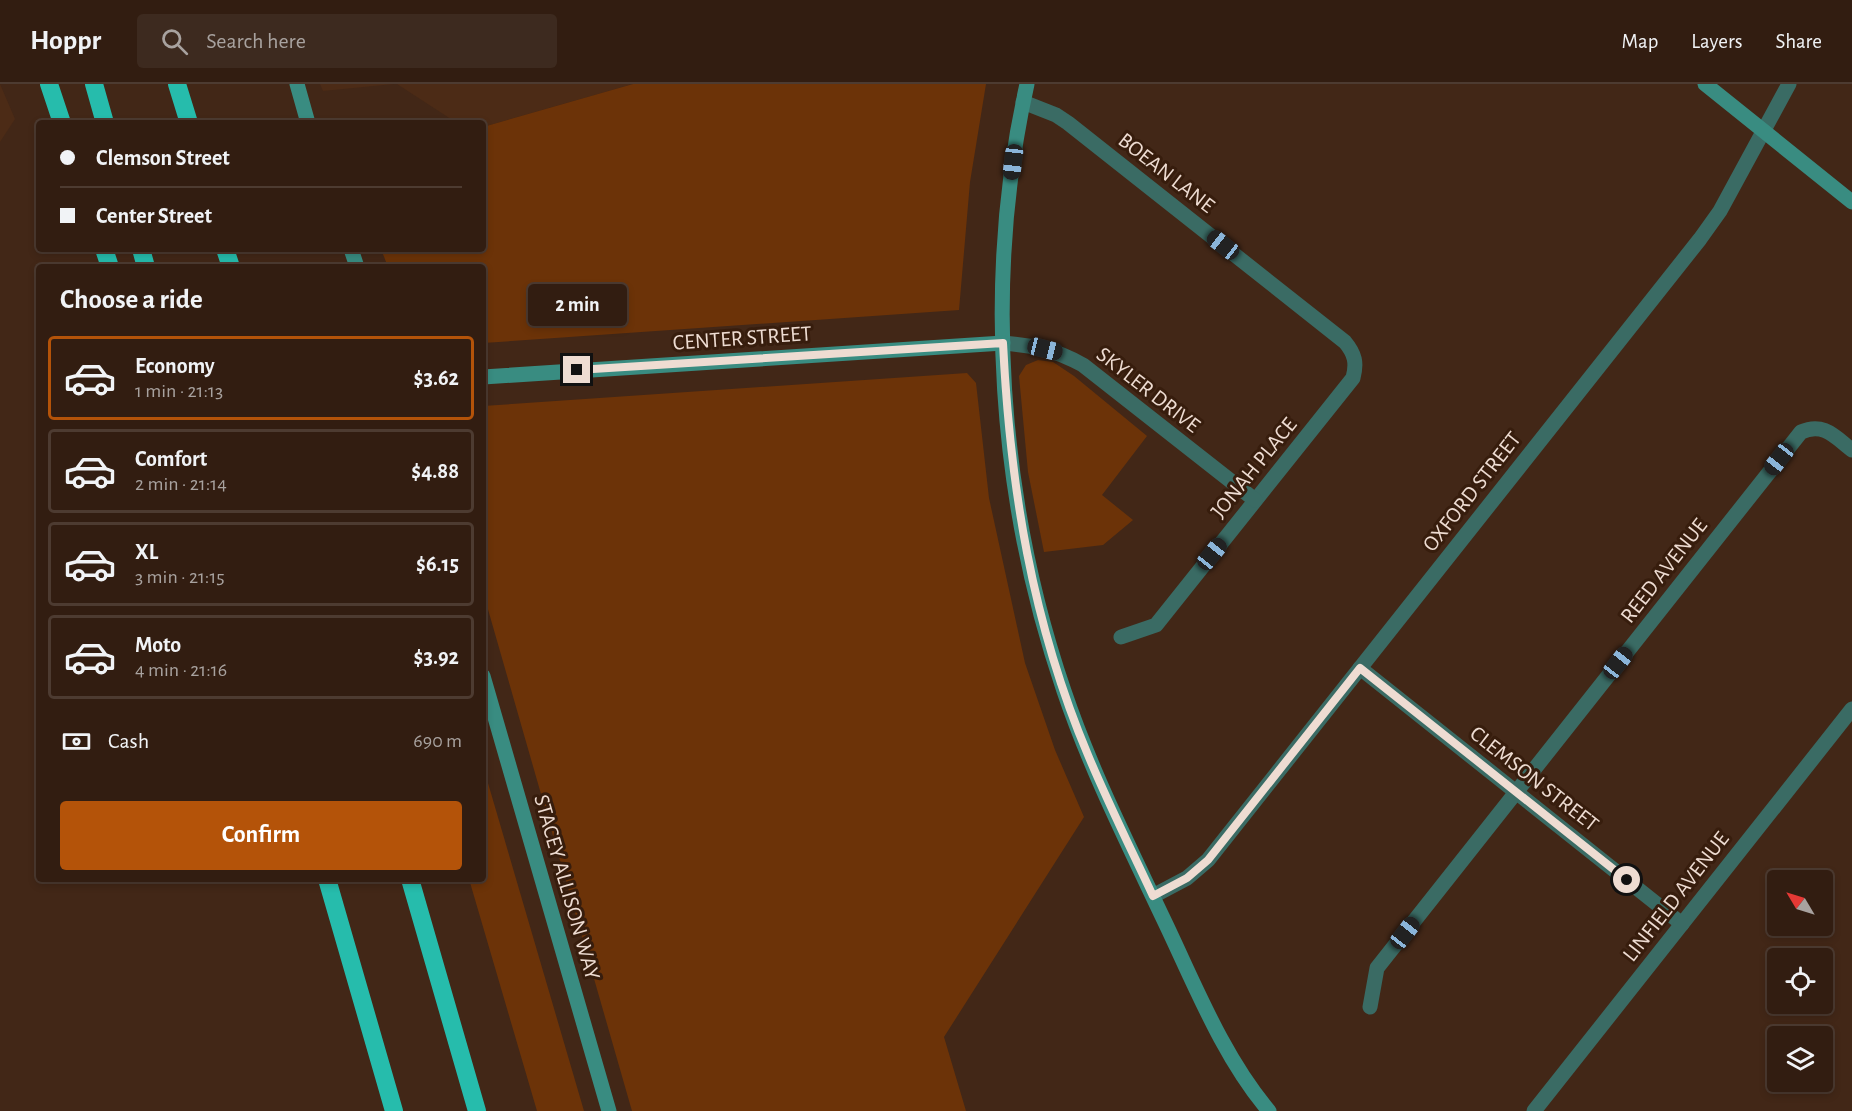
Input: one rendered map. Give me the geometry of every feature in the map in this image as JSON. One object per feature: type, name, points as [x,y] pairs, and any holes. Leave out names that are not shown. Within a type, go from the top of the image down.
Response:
[{"type":"highway","points":[[48,84],[61,120]]},
{"type":"highway","points":[[94,84],[104,120]]},
{"type":"highway","points":[[177,84],[188,120]]},
{"type":"highway","points":[[184,84],[189,120]]},
{"type":"highway","points":[[328,882],[394,1111]]},
{"type":"highway","points":[[411,882],[477,1111]]},
{"type":"street","points":[[297,84],[307,120]]},
{"type":"street","points":[[1027,84],[1011,183],[1004,263],[1003,343],[1006,406],[1023,540],[1042,619],[1064,692],[1088,755],[1230,1054],[1249,1086],[1269,1111]]},
{"type":"street","points":[[1705,84],[1852,202]]},
{"type":"street","name":"OXFORD STREET","points":[[1153,896],[1187,878],[1208,860],[1700,239],[1720,211],[1789,84]]},
{"type":"street","name":"BOEAN LANE","points":[[1023,102],[1056,115],[1068,123],[1346,342],[1353,351],[1355,360]]},
{"type":"street","name":"CENTER STREET","points":[[486,377],[1003,343]]},
{"type":"street","name":"SKYLER DRIVE","points":[[1003,343],[1030,345],[1060,352],[1083,365],[1255,500]]},
{"type":"street","name":"JONAH PLACE","points":[[1120,638],[1156,625],[1353,378],[1355,360]]},
{"type":"street","name":"REED AVENUE","points":[[1370,1007],[1377,968],[1793,441],[1801,432],[1811,427],[1821,428],[1852,450]]},
{"type":"street","name":"CLEMSON STREET","points":[[1360,668],[1682,924]]},
{"type":"street","name":"STACEY ALLISON WAY","points":[[486,686],[609,1111]]},
{"type":"street","name":"LINFIELD AVENUE","points":[[1534,1111],[1852,709]]},
{"type":"shaded area","points":[[0,84],[15,119],[0,142]]},
{"type":"shaded area","points":[[320,84],[394,84],[323,91]]},
{"type":"shaded area","points":[[397,84],[633,84],[486,126],[486,120],[452,120]]},
{"type":"shaded area","points":[[633,84],[986,84],[970,182],[959,310],[486,343],[486,264],[387,264],[382,252],[486,252],[486,126]]},
{"type":"shaded area","points":[[1038,360],[1053,362],[1074,376],[1147,436],[1102,495],[1133,520],[1103,545],[1044,552],[1028,472],[1019,376],[1026,365]]},
{"type":"shaded area","points":[[967,373],[976,383],[989,498],[1025,663],[1055,750],[1084,817],[944,1037],[966,1111],[632,1111],[486,602],[486,406]]},
{"type":"shaded area","points":[[486,776],[584,1111],[537,1111],[470,882],[486,882]]},
{"type":"route","points":[[577,370],[1003,343],[1006,406],[1013,474],[1023,540],[1042,619],[1064,692],[1088,755],[1153,896],[1187,878],[1208,860],[1360,668],[1627,880]]}]
